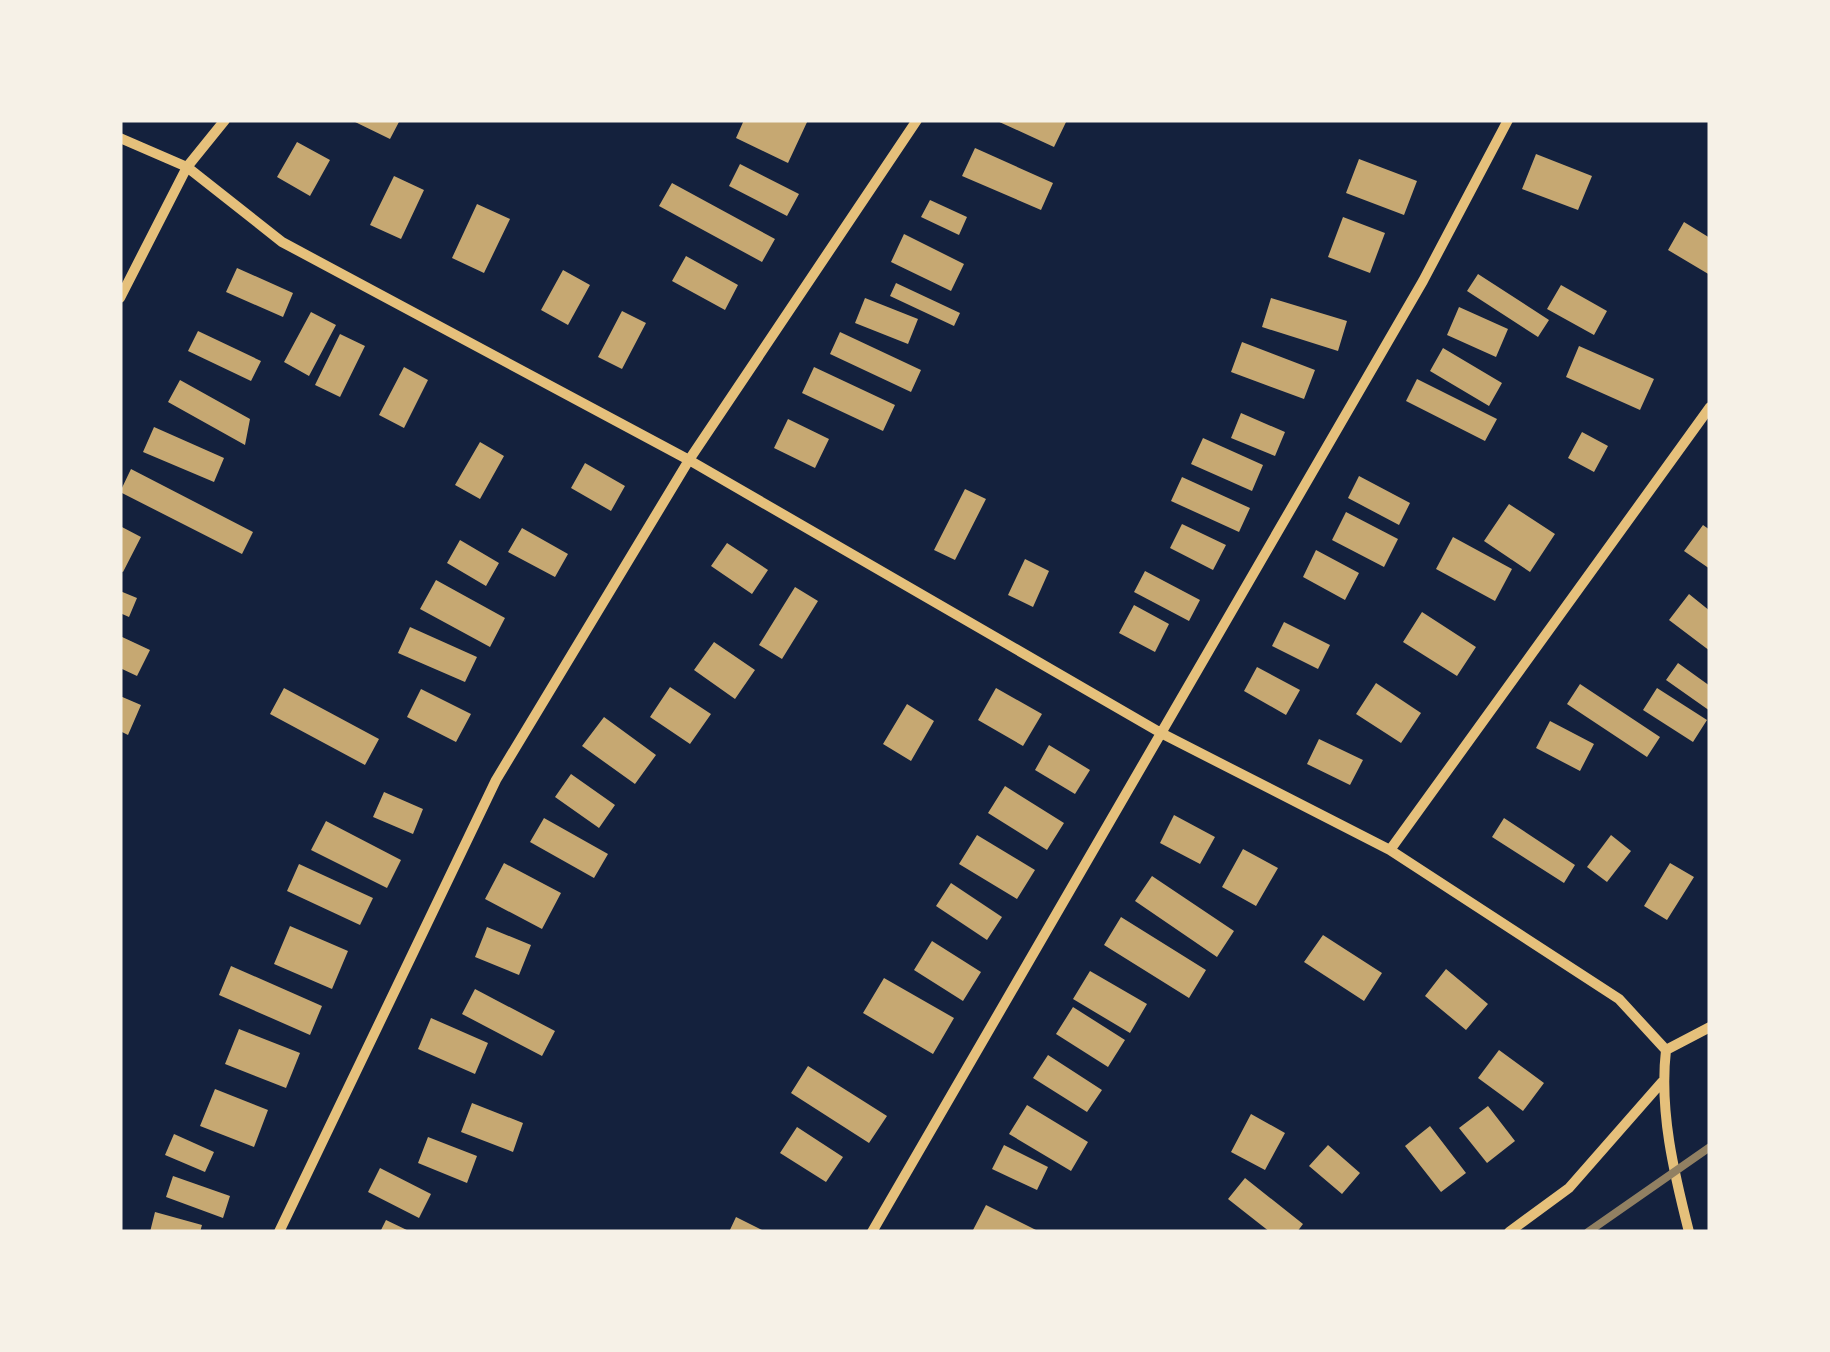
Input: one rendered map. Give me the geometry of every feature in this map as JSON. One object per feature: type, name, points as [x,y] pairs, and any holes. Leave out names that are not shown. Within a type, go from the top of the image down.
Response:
[{"type":"street","points":[[120,298],[187,167],[225,120]]},
{"type":"street","points":[[279,1232],[496,780],[689,460],[917,120]]},
{"type":"street","points":[[872,1232],[1423,282],[1508,120]]},
{"type":"street","points":[[120,138],[187,167],[282,242],[689,460],[1161,733],[1390,850],[1619,999],[1666,1050],[1662,1082],[1674,1172],[1689,1232]]},
{"type":"street","points":[[1390,850],[1710,408]]},
{"type":"street","points":[[1666,1050],[1710,1027]]},
{"type":"street","points":[[1509,1232],[1570,1188],[1662,1082]]},
{"type":"building","points":[[351,120],[400,120],[390,139]]},
{"type":"building","points":[[744,120],[808,120],[788,163],[736,138]]},
{"type":"building","points":[[995,120],[1067,120],[1054,147]]},
{"type":"building","points":[[297,142],[330,160],[310,196],[277,177]]},
{"type":"building","points":[[975,148],[1053,183],[1041,210],[962,176]]},
{"type":"building","points":[[1536,154],[1592,176],[1578,210],[1522,189]]},
{"type":"building","points":[[1359,159],[1417,181],[1404,215],[1346,193]]},
{"type":"building","points":[[740,164],[799,194],[787,216],[729,186]]},
{"type":"building","points":[[394,176],[424,190],[401,239],[370,225]]},
{"type":"building","points":[[672,183],[775,239],[762,262],[659,206]]},
{"type":"building","points":[[930,200],[967,217],[959,235],[921,217]]},
{"type":"building","points":[[477,204],[510,219],[484,273],[452,258]]},
{"type":"building","points":[[1343,217],[1385,233],[1370,273],[1328,257]]},
{"type":"building","points":[[1684,222],[1710,238],[1710,275],[1668,250]]},
{"type":"building","points":[[904,234],[964,264],[951,291],[891,262]]},
{"type":"building","points":[[686,256],[738,285],[725,310],[672,281]]},
{"type":"building","points":[[237,268],[293,293],[283,317],[226,292]]},
{"type":"building","points":[[563,270],[590,285],[568,325],[541,310]]},
{"type":"building","points":[[1478,274],[1549,320],[1538,337],[1467,291]]},
{"type":"building","points":[[896,283],[960,313],[954,326],[890,296]]},
{"type":"building","points":[[1561,285],[1607,311],[1594,335],[1547,309]]},
{"type":"building","points":[[865,298],[918,319],[908,344],[855,323]]},
{"type":"building","points":[[1271,298],[1347,321],[1338,351],[1262,327]]},
{"type":"building","points":[[1459,307],[1508,329],[1496,357],[1447,335]]},
{"type":"building","points":[[622,311],[646,323],[622,369],[598,357]]},
{"type":"building","points":[[311,312],[336,325],[309,376],[284,362]]},
{"type":"building","points":[[198,331],[261,361],[251,381],[188,351]]},
{"type":"building","points":[[840,332],[921,370],[911,392],[830,354]]},
{"type":"building","points":[[340,334],[365,346],[340,397],[315,385]]},
{"type":"building","points":[[1242,342],[1315,370],[1304,399],[1231,372]]},
{"type":"building","points":[[1579,346],[1654,379],[1640,410],[1566,377]]},
{"type":"building","points":[[1443,348],[1502,383],[1489,406],[1430,371]]},
{"type":"building","points":[[404,367],[428,380],[404,428],[379,415]]},
{"type":"building","points":[[814,367],[895,405],[883,431],[802,393]]},
{"type":"building","points":[[1417,379],[1497,419],[1485,441],[1406,401]]},
{"type":"building","points":[[180,380],[250,419],[245,445],[168,402]]},
{"type":"building","points":[[1241,413],[1285,432],[1275,456],[1231,438]]},
{"type":"building","points":[[788,419],[829,439],[815,468],[774,448]]},
{"type":"building","points":[[154,427],[224,458],[214,482],[143,452]]},
{"type":"building","points":[[1582,432],[1608,446],[1594,472],[1568,458]]},
{"type":"building","points":[[1203,438],[1263,465],[1252,491],[1191,464]]},
{"type":"building","points":[[480,442],[504,456],[480,499],[455,485]]},
{"type":"building","points":[[585,463],[625,486],[611,511],[571,488]]},
{"type":"building","points":[[131,469],[253,532],[242,554],[120,492]]},
{"type":"building","points":[[1359,476],[1410,503],[1399,525],[1348,498]]},
{"type":"building","points":[[1182,477],[1250,508],[1239,532],[1171,501]]},
{"type":"building","points":[[965,489],[986,499],[955,560],[934,550]]},
{"type":"building","points":[[1509,504],[1555,534],[1530,572],[1484,541]]},
{"type":"building","points":[[1346,512],[1398,539],[1384,567],[1332,540]]},
{"type":"building","points":[[1182,524],[1226,545],[1213,570],[1170,548]]},
{"type":"building","points":[[1703,525],[1710,530],[1710,569],[1684,551]]},
{"type":"building","points":[[120,526],[141,537],[123,572],[120,571]]},
{"type":"building","points":[[522,528],[568,554],[555,577],[508,552]]},
{"type":"building","points":[[1453,537],[1512,569],[1495,601],[1436,569]]},
{"type":"building","points":[[460,540],[499,563],[486,586],[447,563]]},
{"type":"building","points":[[727,543],[768,570],[752,594],[711,566]]},
{"type":"building","points":[[1316,550],[1359,573],[1345,600],[1303,577]]},
{"type":"building","points":[[1025,559],[1049,571],[1033,607],[1008,595]]},
{"type":"building","points":[[1145,571],[1200,600],[1189,621],[1134,592]]},
{"type":"building","points":[[436,580],[505,618],[490,647],[420,609]]},
{"type":"building","points":[[795,587],[818,601],[782,659],[759,645]]},
{"type":"building","points":[[120,591],[137,598],[129,617],[120,613]]},
{"type":"building","points":[[1689,594],[1710,611],[1710,651],[1669,620]]},
{"type":"building","points":[[1134,605],[1169,624],[1155,652],[1119,633]]},
{"type":"building","points":[[1422,612],[1476,647],[1457,676],[1403,642]]},
{"type":"building","points":[[1284,622],[1330,645],[1318,669],[1272,646]]},
{"type":"building","points":[[410,627],[477,657],[465,682],[398,653]]},
{"type":"building","points":[[120,636],[150,650],[137,676],[120,668]]},
{"type":"building","points":[[714,642],[755,670],[735,699],[694,670]]},
{"type":"building","points":[[1678,663],[1710,686],[1710,711],[1666,680]]},
{"type":"building","points":[[1257,667],[1300,690],[1286,715],[1244,691]]},
{"type":"building","points":[[1376,683],[1421,713],[1401,743],[1356,714]]},
{"type":"building","points":[[1580,684],[1660,737],[1647,757],[1567,704]]},
{"type":"building","points":[[670,687],[711,714],[690,744],[650,717]]},
{"type":"building","points":[[284,688],[379,739],[365,765],[270,714]]},
{"type":"building","points":[[996,688],[1042,714],[1023,746],[978,720]]},
{"type":"building","points":[[1657,688],[1707,720],[1693,742],[1643,710]]},
{"type":"building","points":[[421,689],[471,714],[456,742],[407,717]]},
{"type":"building","points":[[120,696],[141,705],[128,735],[120,731]]},
{"type":"building","points":[[907,704],[934,721],[911,761],[883,744]]},
{"type":"building","points":[[604,717],[656,755],[635,784],[582,746]]},
{"type":"building","points":[[1550,721],[1594,744],[1580,771],[1536,748]]},
{"type":"building","points":[[1319,739],[1363,760],[1350,785],[1307,764]]},
{"type":"building","points":[[1049,745],[1090,770],[1075,794],[1035,770]]},
{"type":"building","points":[[571,774],[615,805],[599,828],[555,797]]},
{"type":"building","points":[[1005,786],[1064,823],[1047,850],[988,813]]},
{"type":"building","points":[[384,792],[423,809],[413,834],[373,817]]},
{"type":"building","points":[[1174,815],[1215,837],[1200,864],[1160,843]]},
{"type":"building","points":[[544,818],[608,854],[594,878],[530,842]]},
{"type":"building","points":[[1504,818],[1575,865],[1564,883],[1492,837]]},
{"type":"building","points":[[326,821],[401,860],[387,888],[311,850]]},
{"type":"building","points":[[977,835],[1035,870],[1017,899],[959,864]]},
{"type":"building","points":[[1611,835],[1631,851],[1607,882],[1587,867]]},
{"type":"building","points":[[1243,849],[1278,868],[1256,906],[1222,887]]},
{"type":"building","points":[[504,863],[561,893],[542,929],[485,899]]},
{"type":"building","points":[[1670,863],[1694,877],[1667,920],[1644,906]]},
{"type":"building","points":[[299,864],[373,898],[360,925],[287,891]]},
{"type":"building","points":[[1152,876],[1234,931],[1217,957],[1135,901]]},
{"type":"building","points":[[951,883],[1002,917],[987,940],[936,906]]},
{"type":"building","points":[[1121,917],[1206,970],[1189,998],[1104,945]]},
{"type":"building","points":[[290,926],[348,951],[332,989],[274,964]]},
{"type":"building","points":[[487,927],[531,945],[519,975],[475,957]]},
{"type":"building","points":[[1323,935],[1382,973],[1364,1001],[1304,962]]},
{"type":"building","points":[[932,941],[981,972],[963,1001],[914,970]]},
{"type":"building","points":[[231,966],[322,1006],[310,1035],[219,995]]},
{"type":"building","points":[[1446,969],[1488,1004],[1466,1030],[1425,996]]},
{"type":"building","points":[[1090,971],[1147,1004],[1130,1033],[1073,999]]},
{"type":"building","points":[[884,978],[954,1018],[933,1054],[863,1013]]},
{"type":"building","points":[[475,989],[555,1031],[542,1056],[462,1014]]},
{"type":"building","points":[[1073,1007],[1125,1040],[1108,1067],[1056,1034]]},
{"type":"building","points":[[431,1018],[488,1043],[475,1074],[418,1049]]},
{"type":"building","points":[[239,1029],[300,1053],[286,1088],[225,1064]]},
{"type":"building","points":[[1499,1050],[1544,1083],[1523,1111],[1478,1078]]},
{"type":"building","points":[[1048,1055],[1102,1090],[1087,1112],[1033,1078]]},
{"type":"building","points":[[808,1066],[887,1116],[869,1143],[791,1093]]},
{"type":"building","points":[[215,1089],[268,1110],[254,1147],[200,1126]]},
{"type":"building","points":[[472,1103],[523,1123],[513,1152],[461,1132]]},
{"type":"building","points":[[1027,1105],[1088,1142],[1071,1171],[1009,1134]]},
{"type":"building","points":[[1488,1106],[1515,1141],[1487,1163],[1459,1128]]},
{"type":"building","points":[[1251,1114],[1285,1133],[1265,1170],[1231,1152]]},
{"type":"building","points":[[1430,1126],[1466,1173],[1441,1192],[1405,1146]]},
{"type":"building","points":[[797,1127],[843,1157],[826,1182],[780,1153]]},
{"type":"building","points":[[174,1134],[214,1152],[205,1172],[165,1155]]},
{"type":"building","points":[[428,1137],[477,1156],[467,1183],[418,1163]]},
{"type":"building","points":[[1004,1145],[1048,1167],[1037,1190],[992,1169]]},
{"type":"building","points":[[1328,1145],[1360,1173],[1342,1194],[1309,1166]]},
{"type":"building","points":[[380,1168],[431,1194],[419,1218],[368,1192]]},
{"type":"building","points":[[173,1176],[230,1196],[223,1218],[166,1197]]},
{"type":"building","points":[[1245,1178],[1303,1224],[1297,1232],[1270,1232],[1228,1199]]},
{"type":"building","points":[[986,1205],[1040,1232],[973,1230]]},
{"type":"building","points":[[155,1212],[202,1225],[200,1232],[150,1232]]},
{"type":"building","points":[[736,1217],[766,1232],[729,1232]]},
{"type":"building","points":[[386,1220],[411,1232],[380,1232]]},
{"type":"railway","points":[[1588,1232],[1710,1147]]}]
